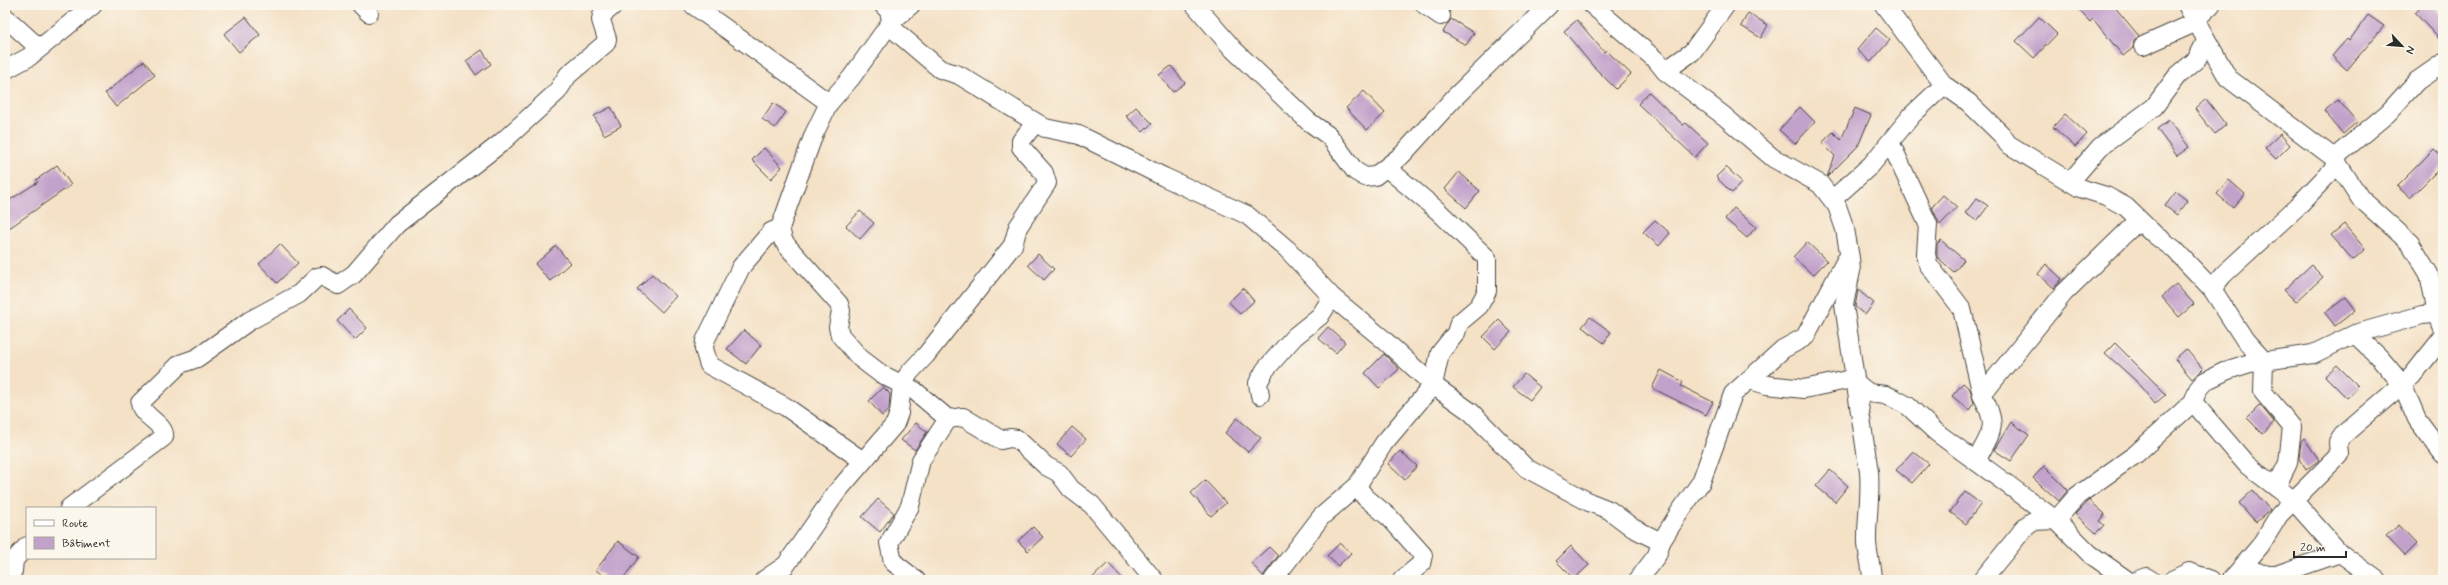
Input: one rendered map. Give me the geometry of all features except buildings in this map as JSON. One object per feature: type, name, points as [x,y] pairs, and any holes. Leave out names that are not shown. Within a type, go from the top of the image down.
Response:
[{"type":"street","points":[[5,70],[39,48],[93,5]]},
{"type":"street","points":[[693,5],[829,103]]},
{"type":"street","points":[[883,5],[889,11],[893,29],[940,69],[960,75],[1025,114],[1035,123],[1045,128],[1079,134],[1164,177],[1247,215],[1287,249],[1332,297],[1383,339],[1433,385],[1471,412],[1526,468],[1589,502],[1609,510],[1633,528],[1661,542]]},
{"type":"street","points":[[911,5],[891,22],[851,78],[829,103],[814,134],[780,228],[783,240],[839,304],[841,311],[838,328],[840,335],[868,366],[924,397],[938,412],[948,419],[963,417],[1001,440],[1010,438],[1024,444],[1046,466],[1059,473],[1072,489],[1092,505],[1154,580]]},
{"type":"street","points":[[1195,5],[1250,66],[1308,121],[1329,136],[1359,174],[1365,177],[1375,176],[1387,168],[1549,5]]},
{"type":"street","points":[[1425,5],[1441,16]]},
{"type":"street","points":[[1592,5],[1656,60],[1665,71],[1724,116],[1780,164],[1812,178],[1826,189],[1833,199],[1843,220],[1852,271],[1844,305],[1848,343],[1857,384],[1870,485],[1866,539],[1871,560],[1872,580]]},
{"type":"street","points":[[1665,71],[1692,52],[1726,5]]},
{"type":"street","points":[[1884,5],[1944,85],[1968,102],[2001,134],[2008,144],[2033,157],[2070,182],[2120,203],[2155,235],[2174,249],[2212,289],[2245,340],[2264,361],[2263,392],[2292,427],[2288,463],[2276,487]]},
{"type":"street","points":[[2143,46],[2191,13],[2211,5]]},
{"type":"street","points":[[70,507],[157,445],[164,437],[163,432],[141,408],[140,403],[172,370],[180,364],[197,358],[222,339],[265,311],[299,294],[317,277],[322,276],[338,285],[354,274],[397,224],[501,143],[557,92],[568,76],[606,43],[607,39],[601,20],[605,7]]},
{"type":"street","points":[[1982,580],[2026,525],[2040,520],[2056,520],[2077,496],[2136,454],[2193,402],[2198,389],[2205,381],[2228,370],[2264,361],[2313,354],[2355,334],[2422,315],[2441,318],[2426,267],[2406,239],[2360,198],[2336,162],[2228,78],[2191,13]]},
{"type":"street","points":[[5,17],[39,48]]},
{"type":"street","points":[[2070,182],[2100,147],[2154,107],[2177,76],[2197,59],[2206,41]]},
{"type":"street","points":[[2212,289],[2223,275],[2297,207],[2336,162],[2388,113],[2417,82],[2443,63]]},
{"type":"street","points":[[1833,199],[1871,165],[1890,144],[1912,115],[1944,85]]},
{"type":"street","points":[[764,580],[786,565],[819,516],[895,424],[899,413],[902,384],[996,269],[1013,245],[1018,226],[1046,186],[1046,177],[1021,147],[1021,141],[1035,123]]},
{"type":"street","points":[[1890,144],[1928,224],[1926,254],[1928,264],[1962,309],[1982,395],[1992,413],[1992,427],[1976,461]]},
{"type":"street","points":[[1273,580],[1320,517],[1357,486],[1384,443],[1433,385],[1440,353],[1456,334],[1459,323],[1479,306],[1488,287],[1488,261],[1438,211],[1387,168]]},
{"type":"street","points":[[1982,395],[2064,292],[2139,220]]},
{"type":"street","points":[[780,228],[771,232],[741,267],[705,341],[704,349],[706,359],[710,365],[786,407],[863,461]]},
{"type":"street","points":[[1638,580],[1657,555],[1661,542],[1679,513],[1702,482],[1733,394],[1750,380],[1783,348],[1805,338],[1844,261],[1850,258]]},
{"type":"street","points":[[1260,395],[1258,383],[1265,370],[1294,337],[1316,319],[1332,297]]},
{"type":"street","points":[[2355,334],[2380,358],[2402,384],[2417,419],[2443,454]]},
{"type":"street","points":[[2237,574],[2260,546],[2279,515],[2293,500],[2307,489],[2340,454],[2338,442],[2344,433],[2402,384],[2443,337]]},
{"type":"street","points":[[1750,380],[1767,385],[1804,389],[1839,380],[1857,384],[1869,393],[1886,395],[1908,406],[1931,429],[2056,520],[2090,554],[2127,580]]},
{"type":"street","points":[[2193,402],[2247,465],[2293,500],[2340,553],[2377,580]]},
{"type":"street","points":[[916,580],[893,562],[889,543],[910,506],[921,460],[948,419]]},
{"type":"street","points":[[1357,486],[1365,497],[1390,518],[1423,555],[1422,564],[1402,580]]},
{"type":"street","points":[[5,577],[13,571],[14,560],[26,547]]},
{"type":"street","points":[[2237,574],[2276,574],[2340,553]]},
{"type":"street","points":[[2172,580],[2189,572],[2211,580]]},
{"type":"street","points":[[2138,580],[2146,577],[2151,580]]}]
